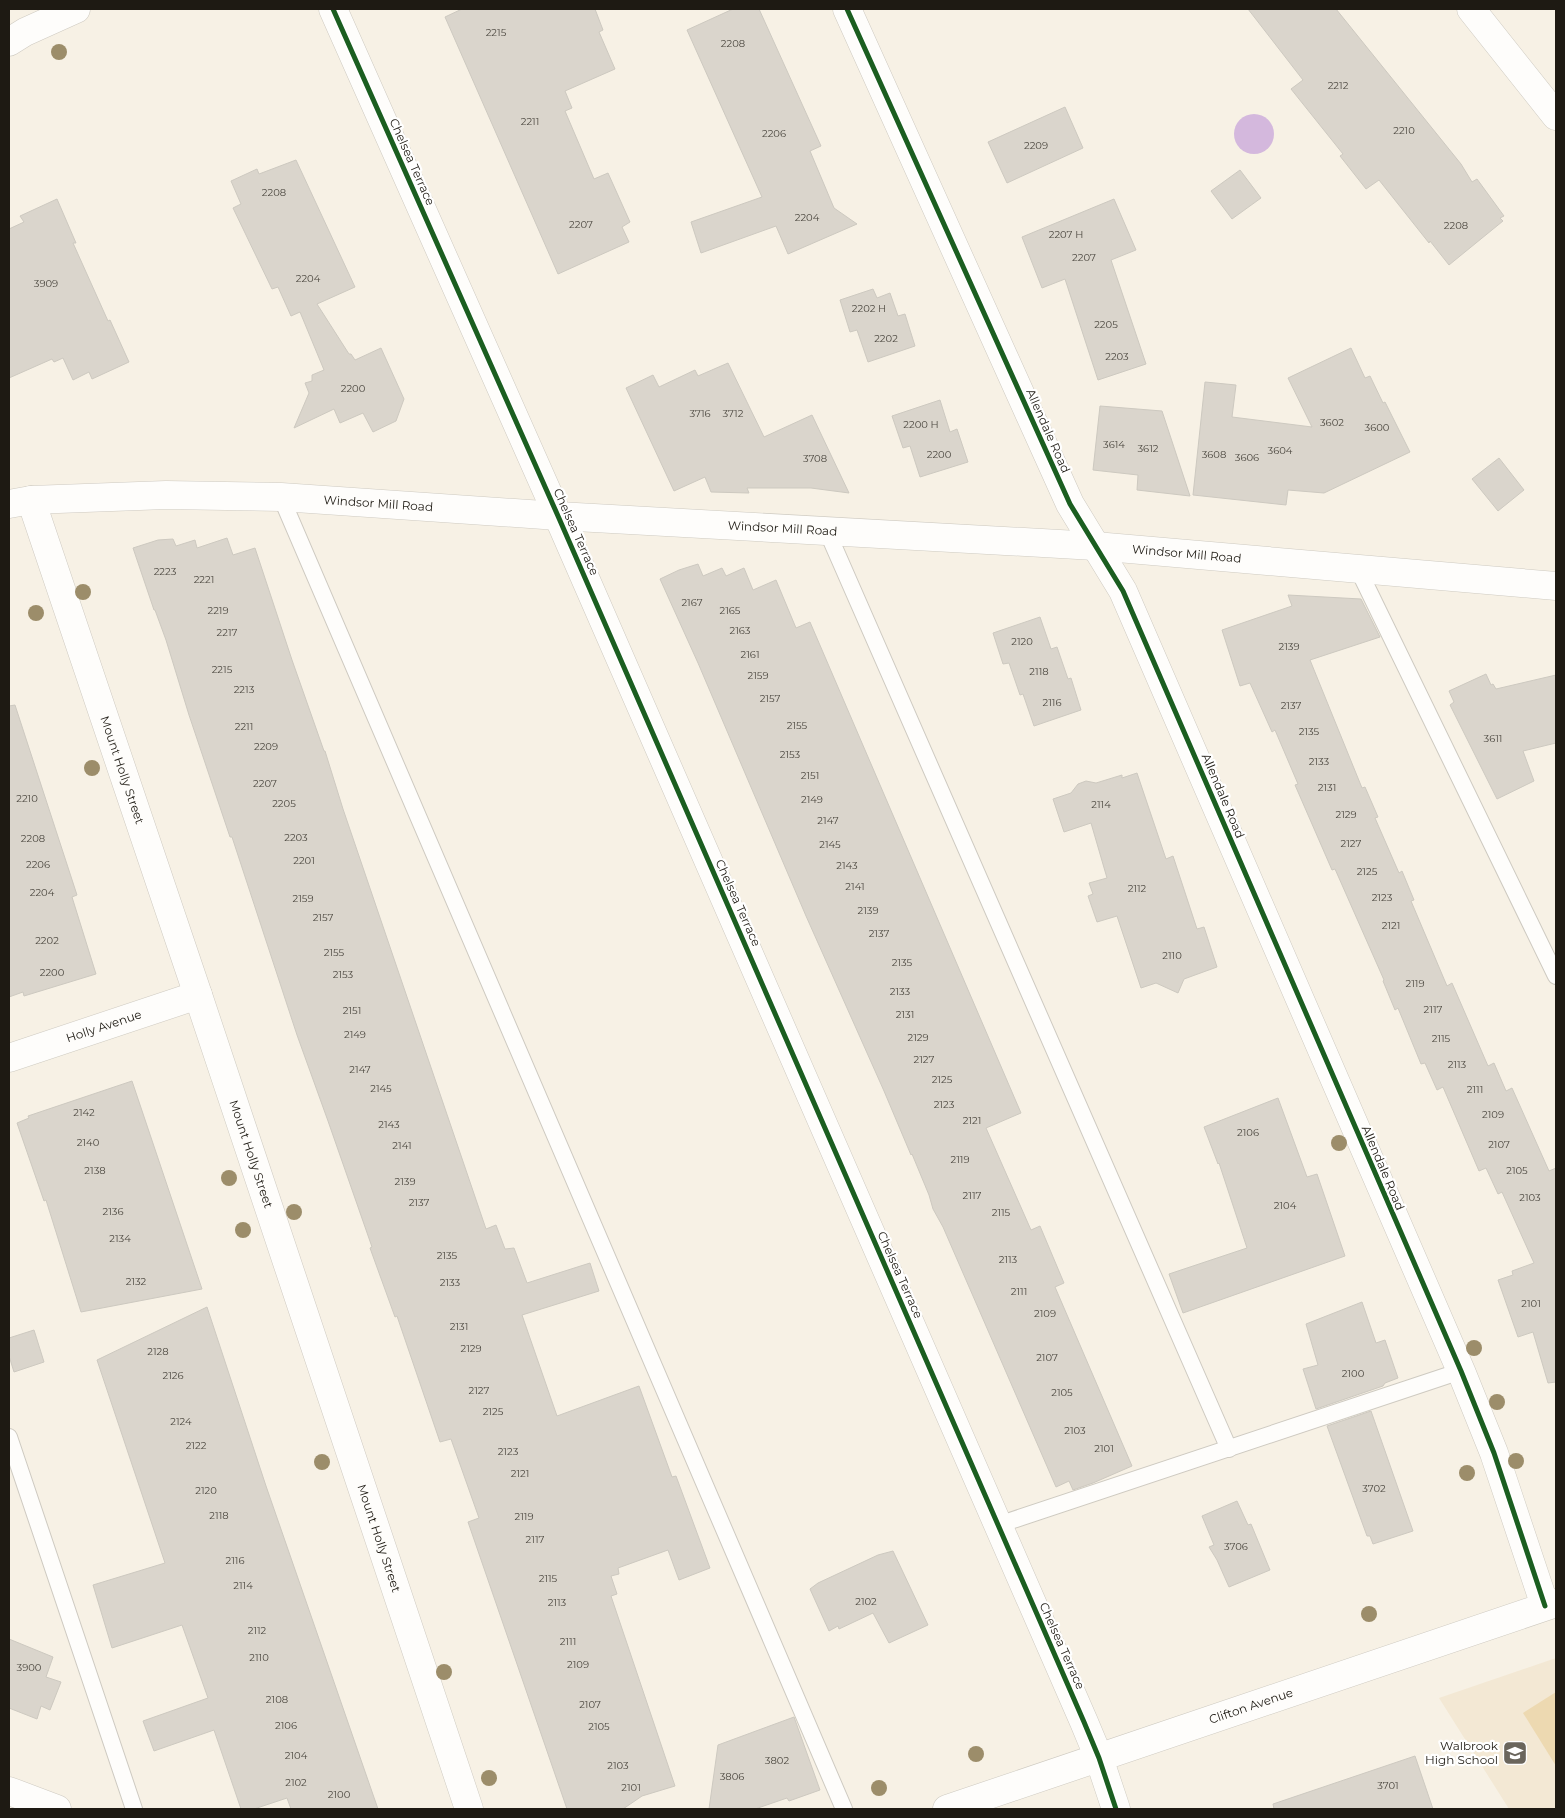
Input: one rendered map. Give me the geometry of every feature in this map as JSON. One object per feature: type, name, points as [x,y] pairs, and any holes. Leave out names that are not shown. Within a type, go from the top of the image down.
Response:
[{"type":"street","points":[[9,42],[25,32],[76,9]]},
{"type":"street","name":"Chelsea Terrace","points":[[333,9],[558,516],[998,1525],[1099,1758],[1116,1809]]},
{"type":"street","name":"Allendale Road","points":[[847,9],[1070,504],[1123,591],[1461,1372],[1551,1604]]},
{"type":"street","points":[[1471,9],[1556,116]]},
{"type":"street","name":"Windsor Mill Road","points":[[20,502],[166,495],[281,497],[558,516],[1095,546],[1556,586]]},
{"type":"street","name":"Mount Holly Street","points":[[20,502],[198,994],[470,1809]]},
{"type":"street","name":"Holly Avenue","points":[[9,1058],[198,994]]},
{"type":"street","name":"Clifton Avenue","points":[[947,1809],[1551,1604]]},
{"type":"street","points":[[9,1791],[58,1809]]},
{"type":"lane","points":[[281,497],[844,1809]]},
{"type":"lane","points":[[827,531],[1229,1449]]},
{"type":"lane","points":[[1358,569],[1554,966]]},
{"type":"lane","points":[[998,1525],[1461,1372]]},
{"type":"lane","points":[[9,1437],[134,1809]]},
{"type":"shaded area","points":[[1258,114],[1265,117],[1271,123],[1274,134],[1273,142],[1265,151],[1258,154],[1250,154],[1243,151],[1235,142],[1234,130],[1237,123],[1246,115]]},
{"type":"shaded area","name":"Walbrook High School","points":[[1556,1658],[1556,1809],[1509,1809],[1439,1698]]},
{"type":"shaded area","points":[[1556,1692],[1556,1766],[1523,1713]]},
{"type":"building","points":[[462,9],[595,9],[603,30],[599,32],[615,69],[565,91],[572,108],[565,111],[594,179],[608,173],[630,222],[622,227],[629,242],[558,274],[445,17]]},
{"type":"building","points":[[733,9],[759,9],[821,146],[810,151],[834,208],[857,224],[788,254],[776,226],[701,253],[691,222],[762,197],[687,30]]},
{"type":"building","points":[[1248,9],[1336,9],[1461,164],[1472,182],[1477,179],[1504,216],[1500,218],[1503,221],[1449,265],[1379,180],[1366,189],[1340,156],[1343,154],[1291,89],[1303,80]]},
{"type":"building","points":[[1065,107],[1083,148],[1007,183],[988,142]]},
{"type":"building","points":[[296,160],[355,287],[317,304],[349,354],[355,360],[381,348],[404,399],[396,421],[373,432],[363,413],[340,423],[334,409],[294,428],[309,393],[305,383],[312,381],[312,375],[324,370],[300,312],[291,316],[278,287],[272,289],[233,208],[241,204],[231,181],[257,169],[259,174]]},
{"type":"building","points":[[1240,170],[1261,198],[1232,219],[1211,191]]},
{"type":"building","points":[[57,199],[76,243],[73,243],[108,321],[110,320],[129,362],[92,379],[89,372],[73,380],[63,358],[54,362],[52,359],[9,378],[9,229],[24,222],[20,216]]},
{"type":"building","points":[[1114,199],[1136,250],[1111,260],[1146,364],[1098,380],[1065,279],[1042,288],[1022,237]]},
{"type":"building","points":[[873,289],[877,298],[890,293],[898,316],[905,314],[915,346],[868,362],[857,330],[850,332],[840,300]]},
{"type":"building","points":[[1351,348],[1365,378],[1370,376],[1383,403],[1385,402],[1410,452],[1324,493],[1288,490],[1286,505],[1193,495],[1205,382],[1236,385],[1232,417],[1312,427],[1288,378]]},
{"type":"building","points":[[728,363],[764,437],[812,415],[849,493],[811,488],[747,488],[749,493],[711,492],[705,477],[674,491],[626,388],[653,375],[659,387],[695,370],[698,376]]},
{"type":"building","points":[[940,400],[950,432],[957,429],[968,462],[920,477],[910,446],[903,448],[892,416]]},
{"type":"building","points":[[1100,406],[1162,411],[1190,496],[1137,490],[1138,475],[1093,470]]},
{"type":"building","points":[[1499,458],[1524,490],[1498,511],[1472,479]]},
{"type":"building","points":[[227,538],[233,555],[255,548],[486,1229],[496,1225],[505,1249],[514,1248],[527,1283],[590,1263],[599,1291],[522,1315],[557,1416],[639,1386],[672,1477],[676,1476],[710,1568],[679,1580],[668,1550],[618,1568],[619,1574],[611,1576],[617,1594],[611,1596],[675,1786],[642,1796],[623,1809],[567,1809],[468,1522],[479,1518],[451,1439],[440,1442],[397,1316],[395,1317],[370,1248],[372,1247],[297,1035],[232,837],[230,837],[189,715],[166,640],[133,548],[158,540],[173,539],[176,546],[195,540],[197,548]]},
{"type":"building","points":[[698,564],[703,576],[722,568],[726,576],[744,568],[753,590],[776,580],[796,628],[810,622],[1021,1113],[986,1128],[1031,1230],[1040,1226],[1064,1283],[1055,1287],[1132,1466],[1073,1490],[1069,1481],[1056,1487],[943,1227],[933,1209],[912,1154],[806,916],[660,579]]},
{"type":"building","points":[[1288,595],[1361,599],[1380,637],[1310,660],[1362,788],[1365,787],[1378,817],[1375,818],[1399,873],[1402,871],[1414,900],[1411,901],[1447,986],[1452,983],[1488,1066],[1494,1063],[1506,1091],[1512,1088],[1549,1171],[1556,1168],[1556,1382],[1548,1383],[1533,1332],[1518,1337],[1498,1280],[1513,1275],[1512,1271],[1534,1263],[1502,1192],[1498,1194],[1486,1168],[1479,1171],[1443,1087],[1437,1090],[1425,1063],[1421,1064],[1398,1008],[1395,1010],[1384,980],[1335,869],[1332,870],[1295,785],[1298,784],[1275,730],[1272,732],[1250,683],[1240,686],[1222,630],[1292,606]]},
{"type":"building","points":[[1040,617],[1051,649],[1057,647],[1068,679],[1071,678],[1081,710],[1034,726],[1023,694],[1020,695],[1009,663],[1003,664],[993,633]]},
{"type":"building","points":[[1486,674],[1491,685],[1493,684],[1496,689],[1556,675],[1556,743],[1523,751],[1534,781],[1497,799],[1450,705],[1454,702],[1449,691]]},
{"type":"building","points":[[15,705],[77,895],[72,897],[96,974],[24,996],[23,992],[9,997],[9,706]]},
{"type":"building","points":[[1137,773],[1166,859],[1173,856],[1197,929],[1204,927],[1217,967],[1184,979],[1178,993],[1156,983],[1141,988],[1117,916],[1097,922],[1088,896],[1093,894],[1089,883],[1107,878],[1091,823],[1064,832],[1053,799],[1071,793],[1078,784],[1086,781],[1096,783],[1122,775],[1122,778]]},
{"type":"building","points":[[132,1081],[202,1289],[81,1312],[46,1200],[44,1201],[17,1123],[29,1118],[28,1116]]},
{"type":"building","points":[[1278,1098],[1307,1177],[1317,1174],[1345,1256],[1183,1313],[1169,1274],[1247,1248],[1219,1163],[1204,1127]]},
{"type":"building","points":[[1362,1302],[1376,1343],[1385,1340],[1398,1378],[1385,1383],[1383,1386],[1316,1409],[1303,1369],[1318,1365],[1306,1324]]},
{"type":"building","points":[[207,1307],[266,1486],[378,1809],[291,1809],[287,1798],[254,1809],[241,1809],[214,1730],[154,1751],[143,1721],[208,1698],[182,1625],[112,1648],[93,1585],[165,1563],[97,1360]]},
{"type":"building","points":[[34,1330],[44,1362],[14,1372],[9,1356],[9,1338]]},
{"type":"building","points":[[1371,1411],[1413,1531],[1373,1544],[1370,1536],[1367,1536],[1327,1426]]},
{"type":"building","points":[[1237,1501],[1248,1525],[1251,1524],[1270,1570],[1229,1587],[1209,1547],[1214,1545],[1202,1516]]},
{"type":"building","points":[[893,1551],[928,1625],[889,1643],[873,1613],[839,1629],[838,1626],[829,1631],[810,1589],[818,1583],[878,1555]]},
{"type":"building","points":[[9,1639],[53,1657],[46,1677],[61,1682],[50,1710],[41,1706],[37,1719],[9,1708]]},
{"type":"building","points":[[794,1717],[820,1790],[789,1801],[787,1798],[755,1809],[709,1809],[718,1745]]},
{"type":"building","points":[[1415,1756],[1433,1809],[1274,1809],[1273,1804]]},
{"type":"cycle path","points":[[333,9],[558,516],[1084,1722],[1099,1758],[1116,1809]]},
{"type":"cycle path","points":[[847,9],[1070,504],[1123,591],[1461,1371],[1494,1453],[1545,1606]]},
{"type":"place","name":"Walbrook High School","points":[[1515,1753]]}]
